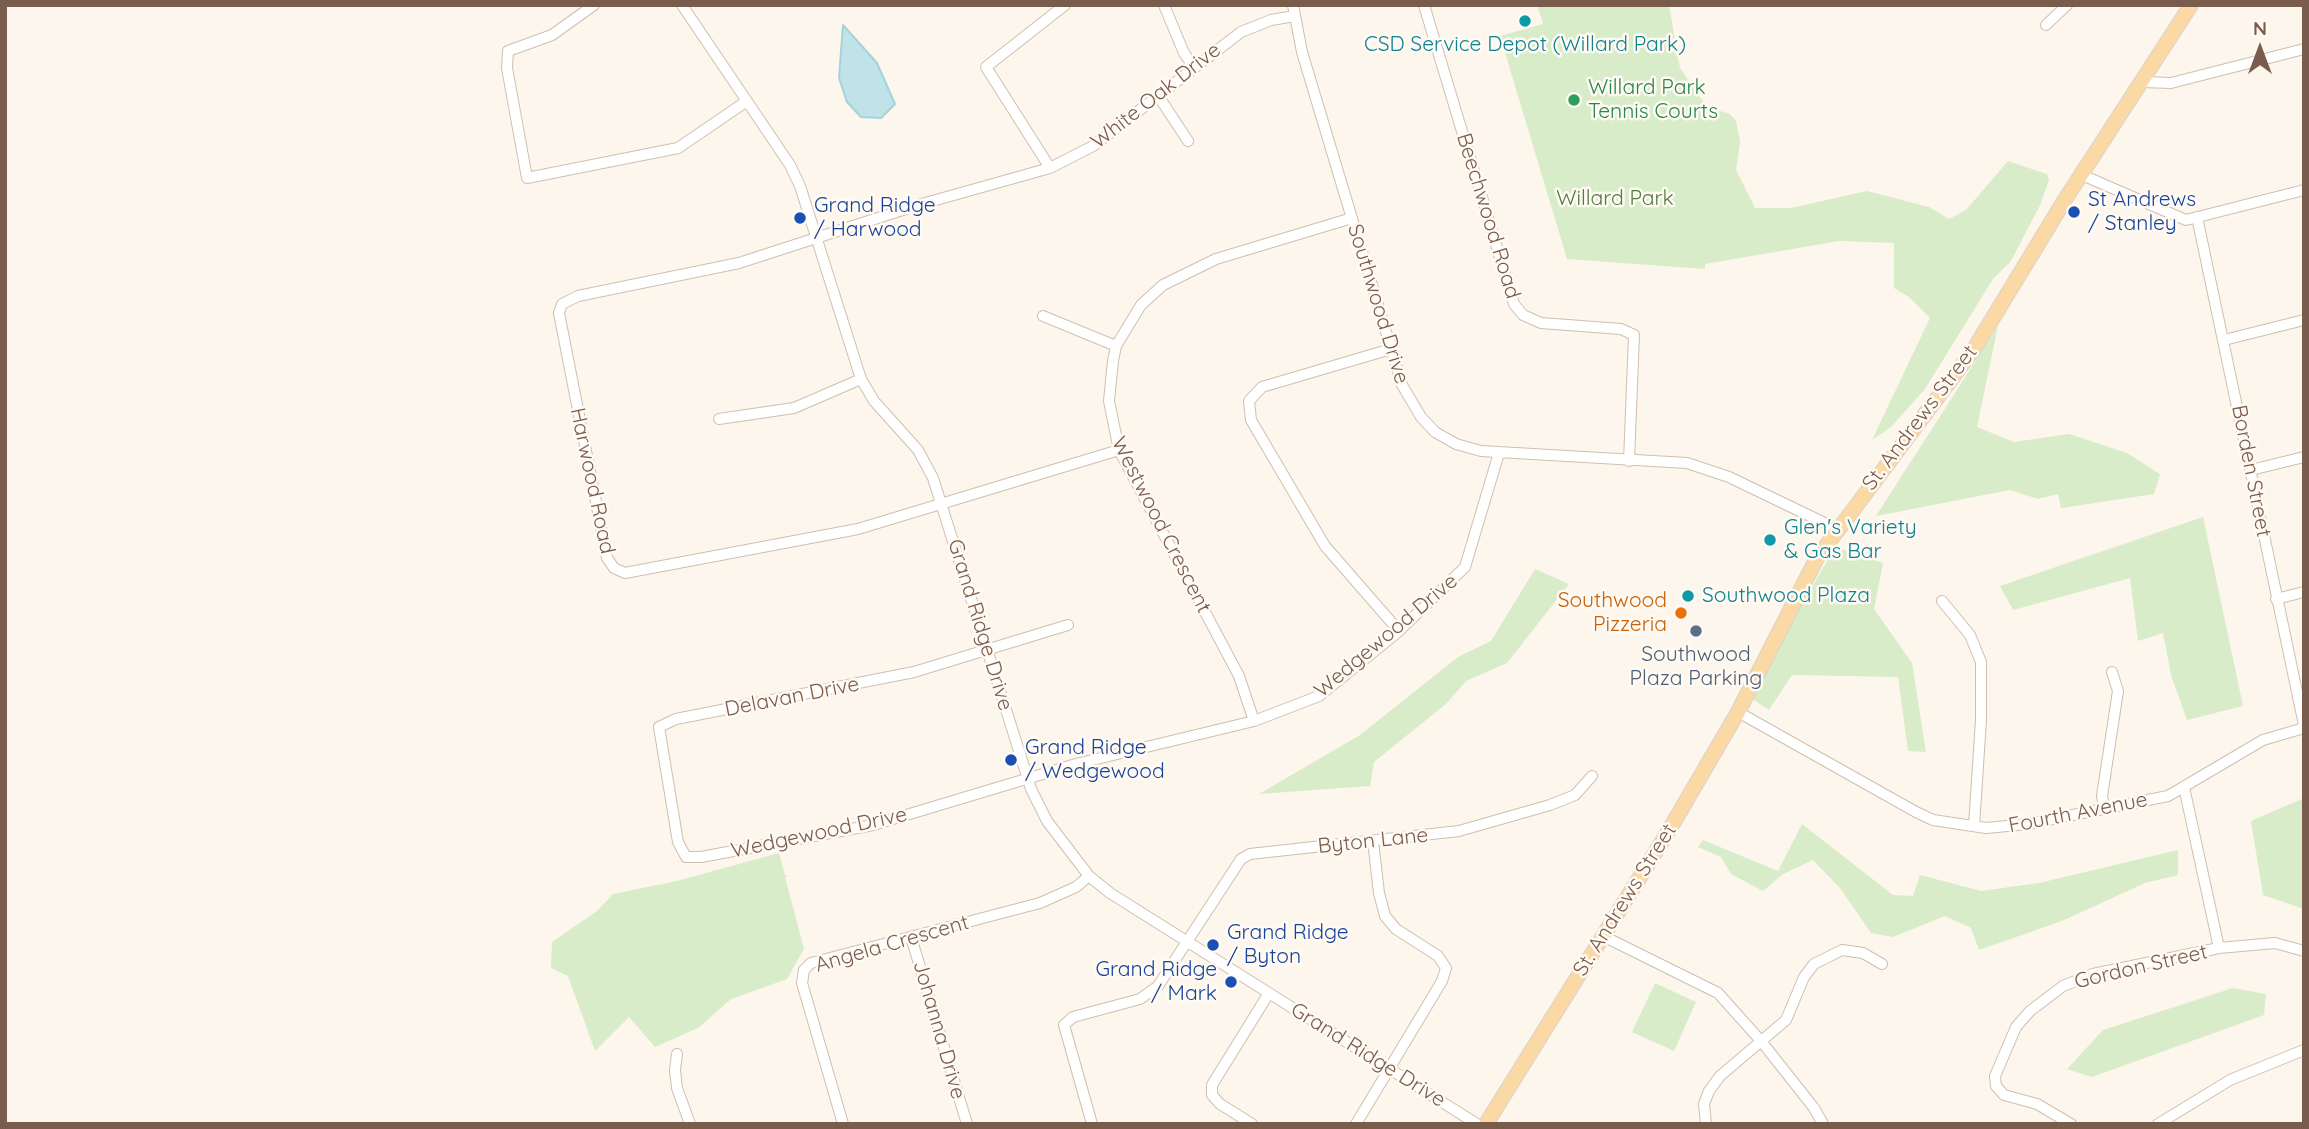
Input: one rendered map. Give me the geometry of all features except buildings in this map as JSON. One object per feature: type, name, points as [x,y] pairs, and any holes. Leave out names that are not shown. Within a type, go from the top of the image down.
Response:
[{"type":"main road","name":"St. Andrews Street","points":[[1486,1124],[1668,832],[1738,712],[1793,600],[1837,529],[1974,349],[2191,5]]},
{"type":"street","points":[[594,5],[552,35],[508,51],[507,68],[527,178],[678,148],[747,100]]},
{"type":"street","name":"Grand Ridge Drive","points":[[682,5],[795,175],[861,379],[874,401],[918,450],[943,505],[1041,812],[1089,876],[1110,893],[1477,1124]]},
{"type":"street","points":[[1050,167],[986,67],[1065,5]]},
{"type":"street","points":[[1164,5],[1184,53],[1194,67]]},
{"type":"street","name":"Beechwood Road","points":[[1424,5],[1514,304],[1523,315],[1541,323],[1621,329],[1634,335],[1629,461]]},
{"type":"street","points":[[2046,24],[2067,5]]},
{"type":"street","name":"White Oak Drive","points":[[816,237],[1050,167],[1093,146],[1241,32],[1294,11]]},
{"type":"street","name":"Southwood Drive","points":[[1294,11],[1302,52],[1391,349],[1410,401],[1435,432],[1456,444],[1499,453],[1687,463],[1710,469],[1837,529]]},
{"type":"street","points":[[2143,82],[2171,83],[2304,49]]},
{"type":"street","points":[[1159,97],[1188,141]]},
{"type":"street","points":[[2082,175],[2178,217],[2197,217],[2304,190]]},
{"type":"street","name":"Borden Street","points":[[2197,217],[2304,727]]},
{"type":"street","name":"Westwood Crescent","points":[[1254,721],[1239,676],[1119,450],[1109,401],[1116,346],[1141,306],[1163,285],[1190,270],[1352,218]]},
{"type":"street","name":"Harwood Road","points":[[816,237],[739,263],[578,296],[562,304],[559,322],[607,558],[614,568],[625,573],[858,529],[1119,450]]},
{"type":"street","points":[[1043,316],[1116,346]]},
{"type":"street","points":[[2224,340],[2304,320]]},
{"type":"street","points":[[1391,349],[1262,387],[1249,401],[1251,420],[1325,546],[1399,631]]},
{"type":"street","points":[[719,419],[793,408],[861,379]]},
{"type":"street","name":"Wedgewood Drive","points":[[701,857],[873,825],[1028,778],[1254,721],[1319,696],[1399,631],[1465,567],[1499,453]]},
{"type":"street","points":[[2251,470],[2304,457]]},
{"type":"street","points":[[2276,599],[2304,592]]},
{"type":"street","points":[[1942,601],[1970,635],[1981,662],[1981,720],[1974,827]]},
{"type":"street","name":"Delavan Drive","points":[[701,857],[685,857],[678,842],[659,727],[676,719],[914,673],[1068,625]]},
{"type":"street","points":[[2104,808],[2102,796],[2118,691],[2112,672]]},
{"type":"street","name":"Fourth Avenue","points":[[1738,712],[1933,820],[1974,827],[2009,828],[2168,796],[2263,740],[2304,727]]},
{"type":"street","name":"Byton Lane","points":[[1092,1124],[1064,1026],[1073,1017],[1140,999],[1158,986],[1241,859],[1250,854],[1459,831],[1550,805],[1575,794],[1592,776]]},
{"type":"street","points":[[2184,788],[2219,948]]},
{"type":"street","points":[[1356,1124],[1443,981],[1446,968],[1438,956],[1396,929],[1385,916],[1379,894],[1373,841]]},
{"type":"street","name":"Angela Crescent","points":[[843,1124],[802,975],[811,963],[1040,903],[1076,887],[1089,876]]},
{"type":"street","points":[[1603,936],[1718,993],[1761,1041],[1814,1108],[1823,1124]]},
{"type":"street","name":"Johanna Drive","points":[[911,937],[967,1124]]},
{"type":"street","name":"Gordon Street","points":[[2071,1124],[2037,1104],[2004,1095],[1996,1086],[1995,1076],[2017,1027],[2030,1011],[2063,986],[2093,974],[2219,948],[2275,943],[2304,951]]},
{"type":"street","points":[[1706,1124],[1704,1104],[1709,1091],[1720,1076],[1786,1020],[1804,977],[1823,957],[1842,950],[1852,951],[1882,964]]},
{"type":"street","points":[[1252,1124],[1220,1104],[1212,1095],[1212,1085],[1269,993]]},
{"type":"street","points":[[2158,1124],[2230,1080],[2304,1050]]},
{"type":"street","points":[[677,1054],[677,1088],[690,1124]]},
{"type":"green space","name":"Willard Park","points":[[1537,5],[1669,5],[1680,68],[1707,107],[1730,114],[1736,121],[1740,141],[1736,170],[1755,208],[1791,208],[1867,191],[1929,207],[1949,219],[1966,210],[2008,161],[2047,174],[2049,180],[2040,205],[2011,261],[1993,279],[1925,389],[1891,427],[1872,440],[1930,318],[1909,297],[1894,288],[1894,243],[1839,241],[1705,264],[1705,269],[1567,259],[1500,36],[1543,24]]},
{"type":"green space","points":[[1998,326],[1977,427],[2014,442],[2069,434],[2127,453],[2160,474],[2154,494],[2061,508],[2058,494],[2038,499],[2010,490],[1876,516]]},
{"type":"green space","points":[[2203,517],[2243,706],[2187,720],[2171,675],[2163,633],[2138,641],[2130,578],[2013,610],[2000,586]]},
{"type":"green space","points":[[1835,547],[1883,563],[1874,609],[1912,663],[1926,752],[1908,751],[1898,677],[1792,675],[1769,710],[1749,697]]},
{"type":"green space","points":[[1535,569],[1569,584],[1507,663],[1466,681],[1447,703],[1374,762],[1370,786],[1259,794],[1360,735],[1458,657],[1491,641]]},
{"type":"green space","points":[[2304,798],[2304,909],[2263,895],[2251,821]]},
{"type":"green space","points":[[1802,824],[1893,895],[1913,896],[1920,875],[1981,891],[2039,883],[2178,850],[2178,875],[2145,883],[2062,921],[1979,950],[1971,928],[1945,916],[1893,937],[1871,933],[1840,888],[1813,860],[1783,874],[1763,891],[1731,874],[1721,857],[1698,847],[1703,840],[1778,871]]},
{"type":"green space","points":[[779,853],[785,875],[788,875],[785,877],[804,949],[787,979],[731,999],[698,1028],[655,1047],[629,1017],[595,1051],[568,976],[551,968],[552,942],[597,911],[613,894],[677,881]]},
{"type":"green space","points":[[1655,983],[1696,1002],[1674,1051],[1632,1032]]},
{"type":"green space","points":[[2233,988],[2266,994],[2264,1015],[2092,1077],[2067,1069],[2103,1030]]},
{"type":"water","points":[[843,25],[877,63],[895,104],[881,118],[861,117],[847,102],[839,78]]},
{"type":"place","name":"CSD Service Depot (Willard Park)","points":[[1525,21]]},
{"type":"place","name":"Willard Park Tennis Courts","points":[[1574,100]]},
{"type":"place","name":"St Andrews / Stanley","points":[[2074,212]]},
{"type":"place","name":"Grand Ridge / Harwood","points":[[800,218]]},
{"type":"place","name":"Glen's Variety & Gas Bar","points":[[1770,540]]},
{"type":"place","name":"Southwood Plaza","points":[[1688,596]]},
{"type":"place","name":"Southwood Pizzeria","points":[[1681,613]]},
{"type":"place","name":"Southwood Plaza Parking","points":[[1696,631]]},
{"type":"place","name":"Grand Ridge / Wedgewood","points":[[1011,760]]},
{"type":"place","name":"Grand Ridge / Byton","points":[[1213,945]]},
{"type":"place","name":"Grand Ridge / Mark","points":[[1231,982]]}]
